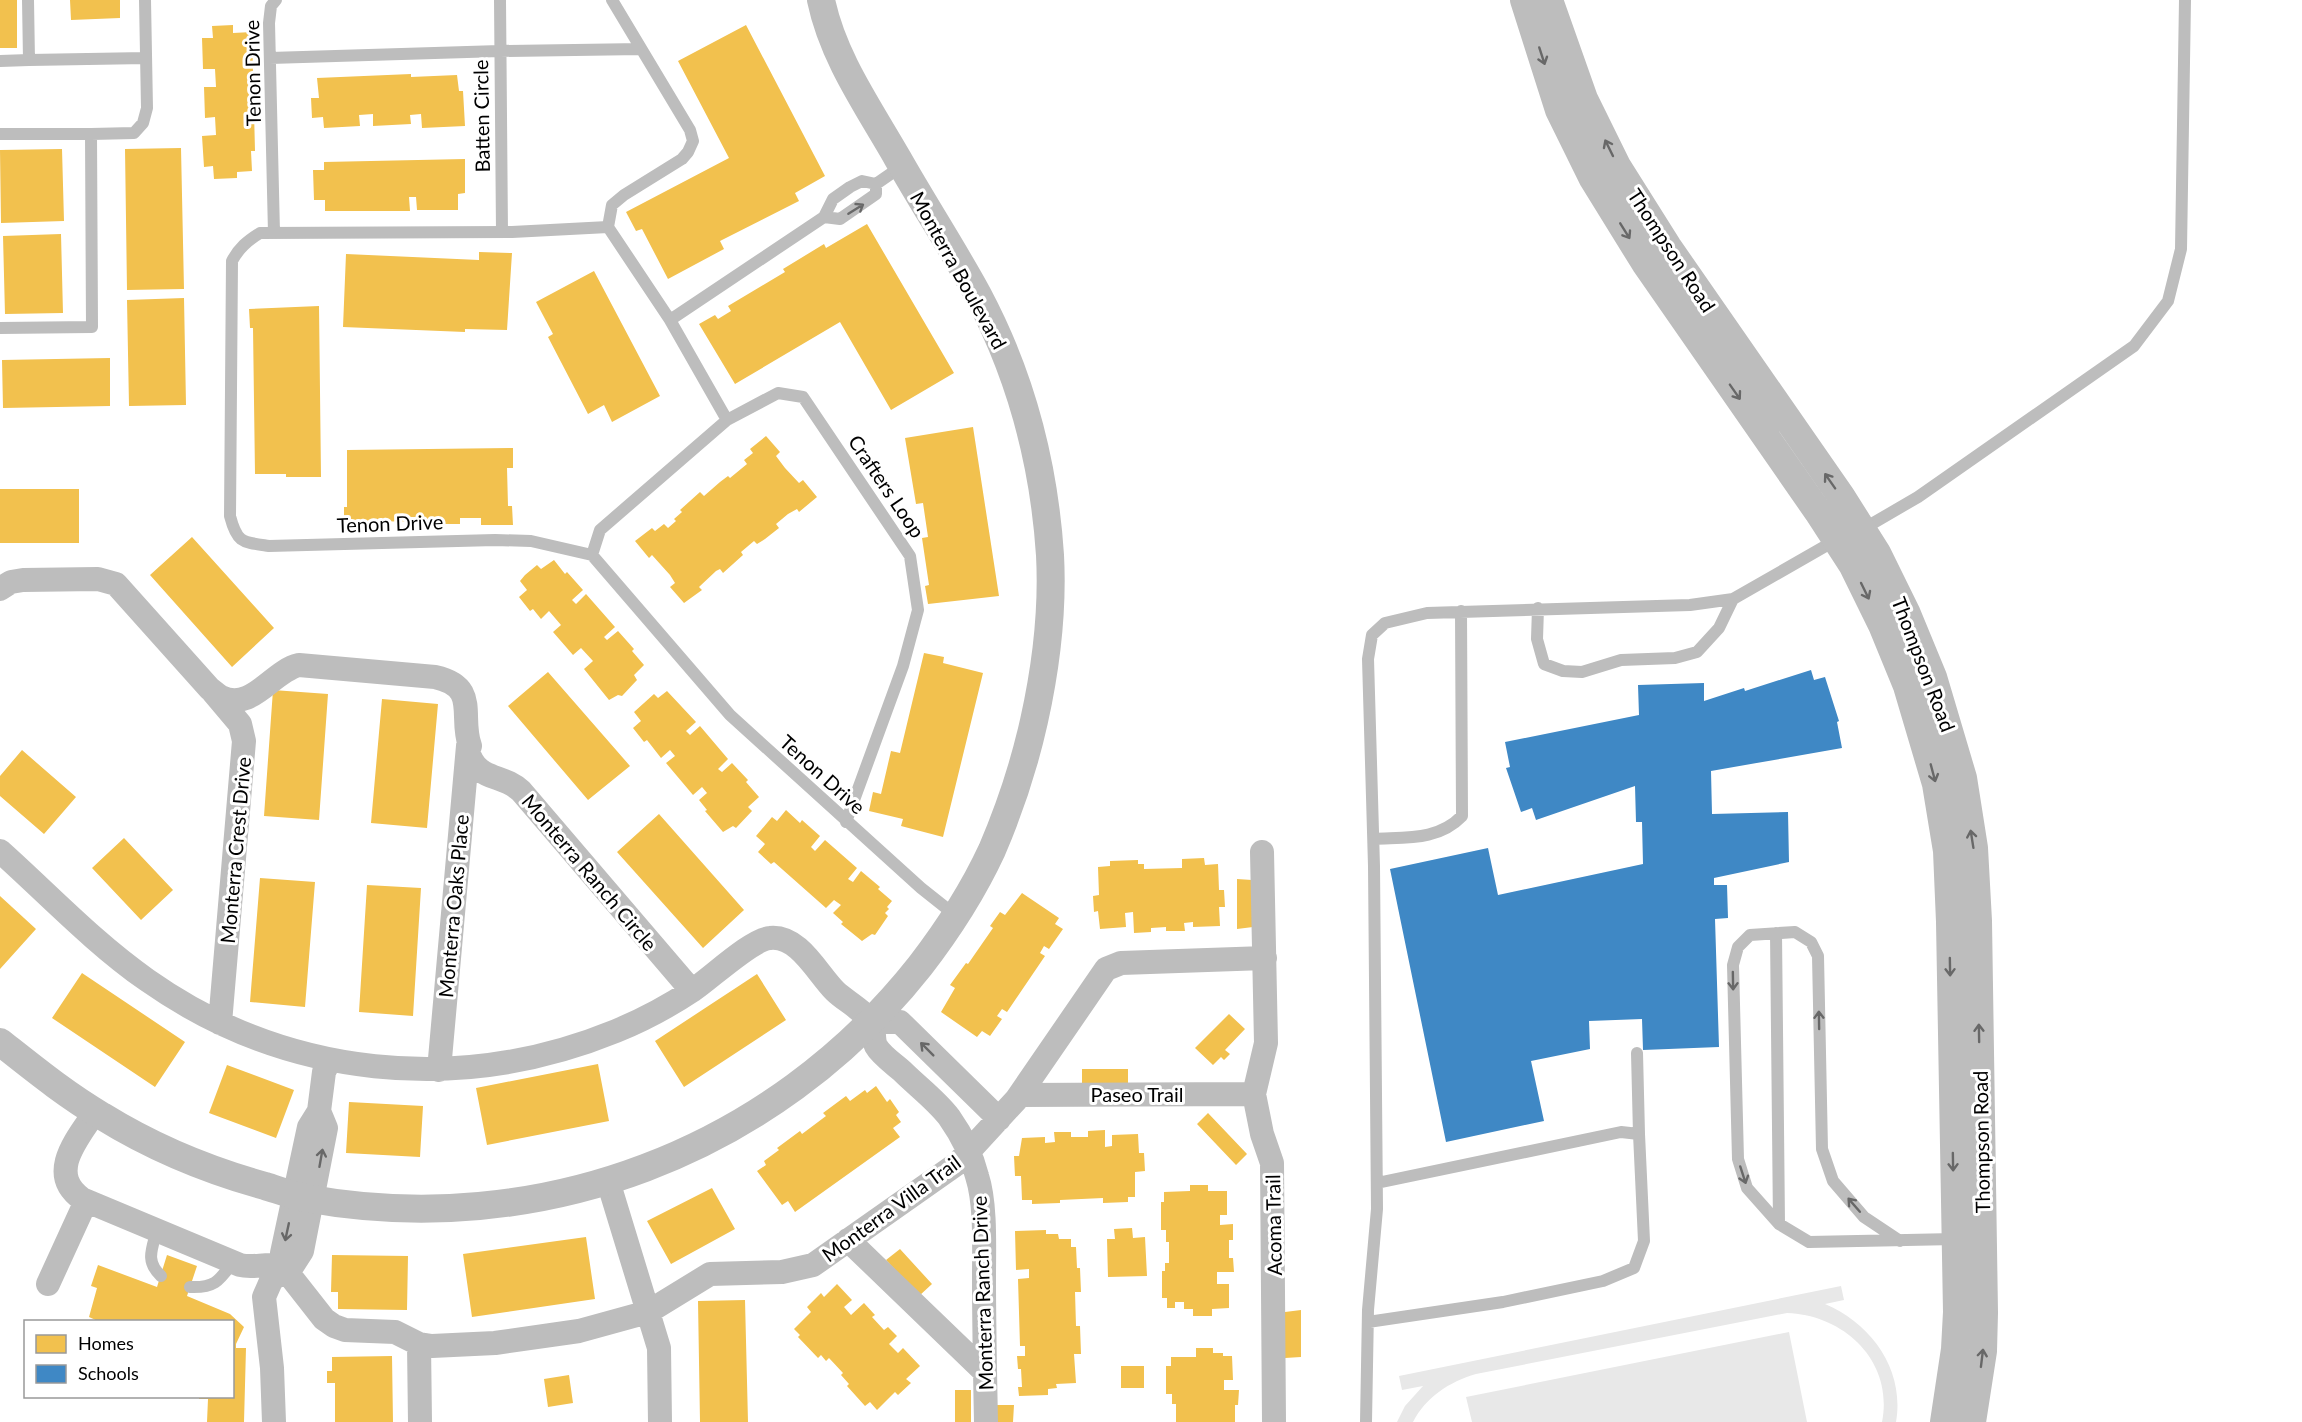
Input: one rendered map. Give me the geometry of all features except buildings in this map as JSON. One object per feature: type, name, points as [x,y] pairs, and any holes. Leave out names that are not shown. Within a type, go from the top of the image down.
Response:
[{"type":"street","name":"Monterra Boulevard","points":[[0,1042],[95,1112],[136,1136],[197,1164],[303,1197],[393,1207],[470,1207],[545,1197],[608,1181],[656,1165],[691,1149],[750,1118],[821,1068],[871,1022],[908,980],[955,915],[990,855],[1022,774],[1043,683],[1048,634],[1050,557],[1046,509],[1026,406],[1006,352],[978,294],[839,57],[821,0]]},
{"type":"street","name":"Thompson Road","points":[[1524,0],[1572,104],[1617,166],[1668,247],[1863,529],[1877,553],[1907,614],[1933,677],[1963,778],[1974,848],[1962,885],[1969,1239],[1944,1422]]},
{"type":"street","name":"Thompson Road","points":[[1549,0],[1572,104],[1593,179],[1645,263],[1836,540],[1853,566],[1873,606],[1907,686],[1936,784],[1947,851],[1962,885]]},
{"type":"street","points":[[1836,540],[1863,529]]},
{"type":"street","name":"Monterra Ranch Circle","points":[[0,589],[11,582],[22,580],[98,579],[116,584],[210,689],[228,699],[245,700],[288,669],[299,665],[435,677],[454,684],[466,704],[470,757],[476,767],[488,776],[507,781],[521,791],[692,991]]},
{"type":"street","name":"Monterra Crest Drive","points":[[210,689],[240,724],[244,741],[220,1023]]},
{"type":"street","name":"Monterra Oaks Place","points":[[439,1070],[468,742]]},
{"type":"street","points":[[0,851],[118,958],[173,998],[220,1023],[264,1042],[330,1060],[396,1069],[439,1070],[498,1065],[564,1050],[627,1027],[658,1012],[692,991],[757,942],[767,938],[779,938],[797,947],[836,992],[871,1022],[900,1022],[999,1119]]},
{"type":"street","name":"Acoma Trail","points":[[1262,852],[1266,1043],[1254,1094],[1262,1134],[1272,1163],[1274,1422]]},
{"type":"street","name":"Monterra Villa Trail","points":[[284,1268],[324,1319],[334,1326],[345,1330],[395,1332],[425,1346],[453,1346],[537,1338],[579,1331],[648,1312],[710,1274],[782,1272],[813,1265],[958,1163],[1020,1095],[1106,969],[1121,963],[1265,958]]},
{"type":"street","name":"Monterra Ranch Drive","points":[[871,1022],[877,1047],[948,1116],[968,1152],[978,1178],[984,1231],[986,1422]]},
{"type":"street","points":[[274,1422],[269,1339],[263,1303],[265,1291],[271,1281],[284,1268],[293,1265],[302,1251],[303,1197],[326,1128],[319,1111],[324,1072],[330,1060]]},
{"type":"street","points":[[937,1105],[960,1081]]},
{"type":"street","name":"Paseo Trail","points":[[1020,1095],[1254,1094]]},
{"type":"street","points":[[95,1112],[69,1153],[65,1164],[65,1176],[77,1195],[86,1201],[233,1262],[248,1267],[271,1264],[284,1268]]},
{"type":"street","points":[[608,1181],[659,1348],[660,1422]]},
{"type":"street","points":[[48,1284],[86,1201]]},
{"type":"street","name":"Thompson Road","points":[[1969,1239],[1984,1313],[1983,1351],[1971,1422]]},
{"type":"street","points":[[848,1240],[984,1372]]},
{"type":"street","points":[[419,1344],[420,1422]]},
{"type":"lane","points":[[28,0],[23,23],[29,60]]},
{"type":"lane","points":[[0,134],[134,133],[143,123],[147,108],[145,0]]},
{"type":"lane","name":"Batten Circle","points":[[500,0],[502,232]]},
{"type":"lane","points":[[612,0],[690,130],[693,141],[682,159],[612,205],[608,227],[670,320],[727,420]]},
{"type":"lane","points":[[1863,529],[1918,497],[2134,346],[2168,301],[2181,249],[2185,0]]},
{"type":"lane","name":"Tenon Drive","points":[[273,3],[270,58],[274,233],[260,233],[246,241],[231,261],[230,516],[235,534],[246,542],[268,546],[531,541],[592,555],[730,715],[846,822],[955,915]]},
{"type":"lane","points":[[270,58],[500,51],[641,50]]},
{"type":"lane","points":[[0,61],[146,58]]},
{"type":"lane","points":[[0,328],[92,327],[91,134]]},
{"type":"lane","points":[[670,320],[824,217],[833,199],[850,187],[862,181],[876,184],[902,166]]},
{"type":"lane","points":[[824,217],[840,219],[868,202],[876,194],[876,184]]},
{"type":"lane","points":[[274,233],[502,232],[608,227]]},
{"type":"lane","name":"Crafters Loop","points":[[592,555],[600,530],[727,420],[778,393],[803,397],[910,556],[918,610],[903,666],[846,822]]},
{"type":"lane","points":[[1366,1422],[1368,1322],[1377,1209],[1374,839],[1368,659],[1372,635],[1385,623],[1426,613],[1690,605],[1733,599],[1836,540]]},
{"type":"lane","points":[[1538,608],[1537,639],[1544,664],[1563,671],[1582,672],[1621,660],[1675,658],[1697,652],[1719,628],[1733,599]]},
{"type":"lane","points":[[1374,839],[1425,836],[1451,828],[1462,816],[1461,611]]},
{"type":"lane","points":[[1900,1241],[1864,1217],[1833,1181],[1822,1149],[1818,956],[1811,942],[1795,932],[1750,935],[1738,947],[1733,965],[1738,1159],[1747,1188],[1779,1224],[1809,1242],[1900,1241],[1969,1239]]},
{"type":"lane","points":[[1776,933],[1779,1224]]},
{"type":"lane","points":[[1368,1322],[1503,1302],[1603,1281],[1634,1268],[1644,1241],[1636,1053]]},
{"type":"lane","points":[[1377,1182],[1621,1132],[1639,1134]]},
{"type":"lane","points":[[156,1230],[150,1257],[152,1268],[161,1276]]},
{"type":"lane","points":[[190,1287],[206,1288],[221,1278],[233,1262]]},
{"type":"shaded area","points":[[1841,1286],[1844,1300],[1825,1304],[1857,1324],[1882,1351],[1895,1384],[1896,1422],[1882,1422],[1884,1400],[1880,1380],[1872,1361],[1860,1345],[1845,1332],[1828,1322],[1787,1313],[1476,1374],[1457,1381],[1439,1392],[1418,1413],[1413,1422],[1397,1422],[1405,1406],[1423,1386],[1402,1390],[1399,1376]]},
{"type":"shaded area","points":[[1789,1332],[1807,1422],[1472,1422],[1466,1397]]}]
